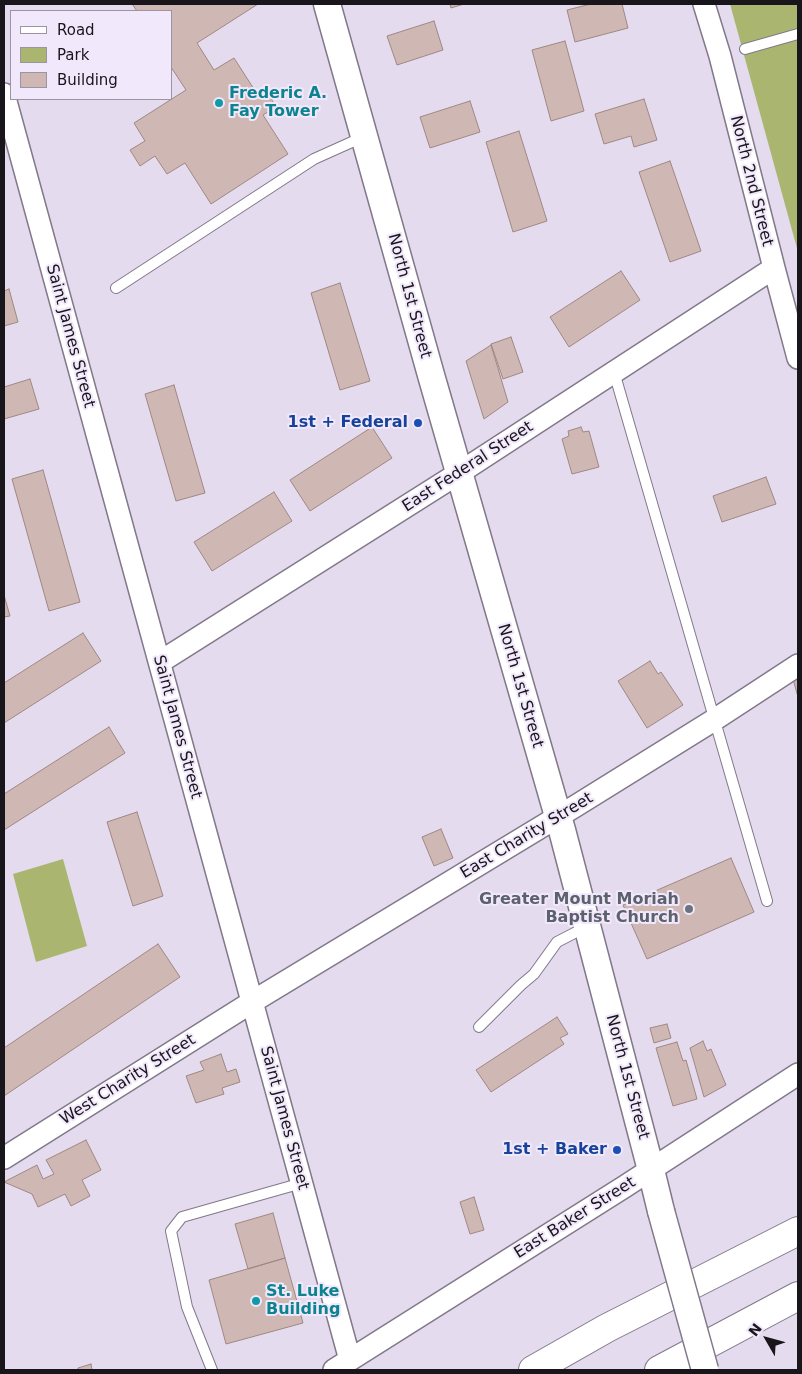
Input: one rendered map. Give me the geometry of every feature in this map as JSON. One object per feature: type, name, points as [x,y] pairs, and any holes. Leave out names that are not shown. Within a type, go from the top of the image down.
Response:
[{"type":"highway","points":[[533,1370],[607,1328],[798,1230]]},
{"type":"highway","points":[[659,1370],[798,1296]]},
{"type":"street","name":"North 1st Street","points":[[328,4],[459,473],[558,817],[661,1211],[705,1370]]},
{"type":"street","name":"North 2nd Street","points":[[704,4],[798,358]]},
{"type":"street","name":"Saint James Street","points":[[4,94],[302,1182],[342,1365]]},
{"type":"street","name":"East Federal Street","points":[[160,662],[459,473],[774,268]]},
{"type":"street","name":"East Charity Street","points":[[252,1002],[558,817],[714,720],[798,665]]},
{"type":"street","name":"West Charity Street","points":[[4,1158],[252,1002]]},
{"type":"street","name":"East Baker Street","points":[[342,1365],[651,1170],[798,1074]]},
{"type":"lane","points":[[745,49],[798,34]]},
{"type":"lane","points":[[116,288],[314,159],[364,136]]},
{"type":"lane","points":[[614,372],[767,901]]},
{"type":"lane","points":[[479,1026],[521,984],[534,974],[557,942],[587,926]]},
{"type":"lane","points":[[212,1370],[187,1307],[172,1232],[182,1217],[302,1182]]},
{"type":"green space","points":[[730,4],[798,4],[798,252]]},
{"type":"green space","points":[[63,859],[87,946],[36,962],[13,874]]},
{"type":"building","name":"Frederic A. Fay Tower","points":[[132,4],[258,4],[197,43],[214,70],[234,58],[261,100],[269,95],[276,107],[263,115],[288,154],[211,204],[185,163],[167,174],[155,156],[140,166],[130,150],[145,141],[134,123],[186,90],[172,69],[172,10],[136,10]]},
{"type":"building","points":[[450,4],[464,4],[451,8]]},
{"type":"building","points":[[591,4],[622,4],[628,28],[575,42],[567,10]]},
{"type":"building","points":[[434,21],[443,50],[397,65],[387,36]]},
{"type":"building","points":[[565,41],[584,111],[551,121],[532,50]]},
{"type":"building","points":[[644,99],[657,140],[634,147],[631,136],[604,144],[595,114]]},
{"type":"building","points":[[470,101],[480,132],[430,148],[420,117]]},
{"type":"building","points":[[519,131],[547,221],[513,232],[486,142]]},
{"type":"building","points":[[670,161],[701,251],[670,262],[639,172]]},
{"type":"building","points":[[621,271],[640,300],[569,347],[550,317]]},
{"type":"building","points":[[340,283],[370,381],[340,390],[311,293]]},
{"type":"building","points":[[9,289],[18,322],[4,326],[4,291]]},
{"type":"building","points":[[511,337],[523,372],[503,379],[491,344]]},
{"type":"building","points":[[491,345],[508,402],[484,419],[466,361]]},
{"type":"building","points":[[30,379],[39,409],[4,419],[4,387]]},
{"type":"building","points":[[174,385],[205,493],[176,501],[145,394]]},
{"type":"building","points":[[372,427],[392,458],[310,511],[290,480]]},
{"type":"building","points":[[581,427],[583,432],[589,431],[599,467],[572,474],[562,439],[569,436],[568,431]]},
{"type":"building","points":[[43,470],[80,602],[49,611],[12,479]]},
{"type":"building","points":[[766,477],[776,504],[722,522],[713,496]]},
{"type":"building","points":[[274,492],[292,521],[212,571],[194,542]]},
{"type":"building","points":[[4,595],[10,616],[4,617]]},
{"type":"building","points":[[83,633],[101,661],[4,723],[4,683]]},
{"type":"building","points":[[650,661],[658,674],[661,672],[683,705],[647,728],[618,681]]},
{"type":"building","points":[[798,676],[798,697],[793,679]]},
{"type":"building","points":[[109,727],[125,753],[4,830],[4,794]]},
{"type":"building","points":[[137,812],[163,896],[133,906],[107,822]]},
{"type":"building","points":[[441,829],[453,858],[434,866],[422,837]]},
{"type":"building","name":"Greater Mount Moriah Baptist Church","points":[[731,858],[754,912],[647,959],[623,905]]},
{"type":"building","points":[[158,944],[180,977],[4,1096],[4,1048]]},
{"type":"building","points":[[557,1017],[568,1034],[560,1038],[564,1044],[491,1092],[476,1070]]},
{"type":"building","points":[[667,1024],[671,1038],[654,1043],[650,1028]]},
{"type":"building","points":[[703,1041],[707,1051],[711,1049],[726,1085],[704,1097],[690,1048]]},
{"type":"building","points":[[677,1042],[683,1061],[686,1060],[697,1099],[673,1106],[656,1048]]},
{"type":"building","points":[[221,1054],[227,1072],[236,1069],[240,1082],[222,1088],[224,1094],[196,1103],[186,1076],[204,1070],[200,1062]]},
{"type":"building","points":[[86,1140],[101,1170],[82,1180],[90,1196],[71,1206],[65,1194],[38,1207],[32,1194],[4,1182],[37,1165],[43,1179],[54,1174],[46,1160]]},
{"type":"building","points":[[474,1197],[484,1230],[470,1234],[460,1202]]},
{"type":"building","points":[[273,1213],[285,1258],[248,1269],[235,1224]]},
{"type":"building","name":"St. Luke Building","points":[[285,1258],[303,1323],[226,1344],[209,1280]]},
{"type":"building","points":[[91,1364],[92,1370],[78,1370],[78,1368]]},
{"type":"place","name":"Frederic A. Fay Tower","points":[[219,103]]},
{"type":"place","name":"1st + Federal","points":[[418,423]]},
{"type":"place","name":"Greater Mount Moriah Baptist Church","points":[[689,909]]},
{"type":"place","name":"1st + Baker","points":[[617,1150]]},
{"type":"place","name":"St. Luke Building","points":[[256,1301]]}]
